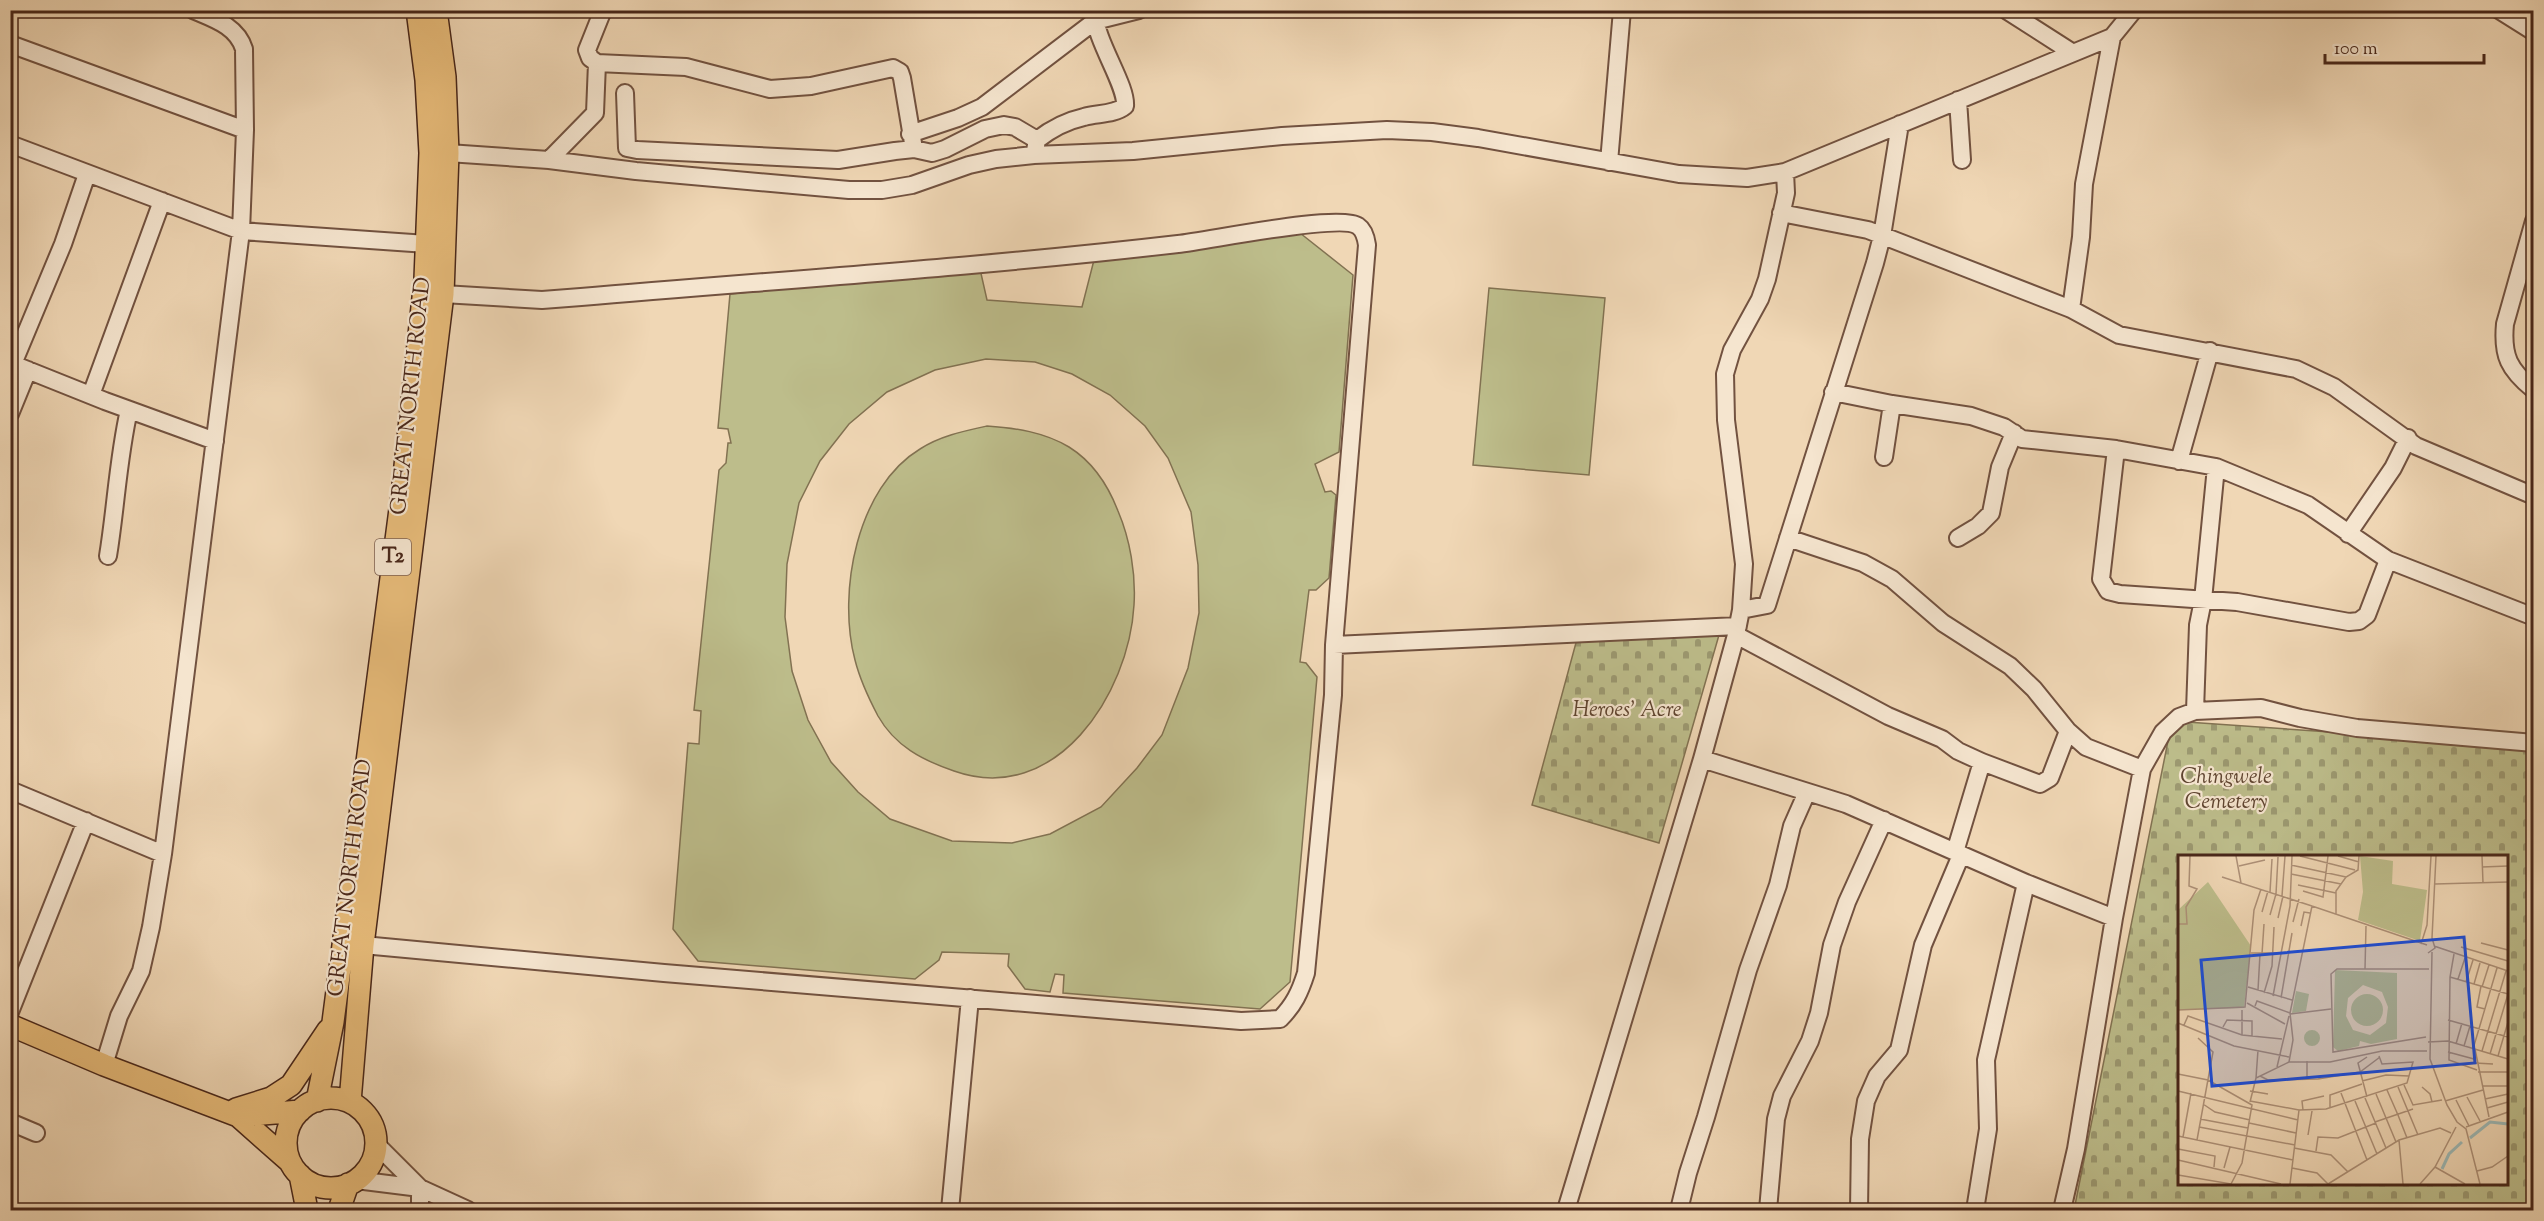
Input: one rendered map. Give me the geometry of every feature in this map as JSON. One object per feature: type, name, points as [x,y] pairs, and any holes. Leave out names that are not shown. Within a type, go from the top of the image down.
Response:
[{"type":"main road","name":"GREAT NORTH ROAD","points":[[308,1106],[333,1023],[402,495],[423,303],[430,143],[426,80],[417,10]]},
{"type":"main road","name":"GREAT NORTH ROAD","points":[[350,1102],[363,945],[443,294],[448,153],[445,77],[436,10]]},
{"type":"main road","points":[[232,1114],[271,1098],[291,1085],[333,1023]]},
{"type":"main road","points":[[10,1025],[104,1065],[232,1114],[295,1168],[323,1187],[352,1182]]},
{"type":"main road","points":[[232,1114],[308,1106],[334,1098],[350,1102],[370,1119],[376,1144],[369,1168],[352,1182],[339,1210]]},
{"type":"main road","name":"T2","points":[[307,1210],[286,1146],[288,1132],[308,1106]]},
{"type":"street","points":[[104,1065],[119,1016],[141,971],[164,854],[241,231],[245,130],[244,49],[241,38],[229,27],[193,10]]},
{"type":"street","points":[[603,10],[587,50],[590,58],[597,63],[697,68],[770,89],[811,86],[893,68],[900,72],[902,78],[912,142]]},
{"type":"street","points":[[625,93],[627,148],[632,150],[838,160],[912,142],[982,107],[1094,16],[1139,10]]},
{"type":"street","points":[[1610,162],[1623,10]]},
{"type":"street","points":[[2006,10],[2073,52]]},
{"type":"street","points":[[2071,309],[2084,184],[2112,37],[2134,10]]},
{"type":"street","points":[[2499,10],[2534,32]]},
{"type":"street","points":[[1035,147],[1051,129],[1068,122],[1115,111],[1125,106],[1094,16]]},
{"type":"street","points":[[448,153],[549,160],[647,172],[849,190],[882,190],[912,185],[969,165],[1035,147],[1133,151],[1282,136],[1387,130],[1432,132],[1705,177],[1747,178],[1785,172],[2112,37]]},
{"type":"street","points":[[10,44],[245,130]]},
{"type":"street","points":[[549,160],[595,113],[597,63]]},
{"type":"street","points":[[1958,100],[1962,160]]},
{"type":"street","points":[[1334,645],[1739,624],[1767,604],[1882,236],[1900,124]]},
{"type":"street","points":[[912,142],[932,153],[985,129],[1004,125],[1015,127],[1035,147]]},
{"type":"street","points":[[10,144],[241,231],[427,244]]},
{"type":"street","points":[[1566,1210],[1702,759],[1739,624],[1744,564],[1726,420],[1725,374],[1732,350],[1760,298],[1767,279],[1786,193],[1785,172]]},
{"type":"street","points":[[10,414],[17,366],[87,174]]},
{"type":"street","points":[[91,395],[162,201]]},
{"type":"street","points":[[1781,213],[1868,230],[2071,309],[2119,335],[2296,369],[2334,387],[2408,438],[2416,446],[2534,496]]},
{"type":"street","points":[[363,945],[664,974],[1241,1021],[1280,1019],[1291,1008],[1300,993],[1306,974],[1333,695],[1334,645],[1367,245],[1364,233],[1357,225],[1344,221],[1299,225],[1181,244],[1082,254],[542,300],[443,294]]},
{"type":"street","points":[[2534,221],[2505,324],[2504,335],[2508,363],[2534,390]]},
{"type":"street","points":[[2179,461],[2210,351]]},
{"type":"street","points":[[17,366],[215,441]]},
{"type":"street","points":[[1833,392],[1971,417],[2004,427],[2022,439],[2116,448],[2216,467],[2308,505],[2388,560],[2534,617]]},
{"type":"street","points":[[1884,458],[1892,404]]},
{"type":"street","points":[[108,556],[116,507],[118,464],[129,410]]},
{"type":"street","points":[[1958,538],[1978,526],[1991,513],[2000,467],[2014,433]]},
{"type":"street","points":[[2348,534],[2393,468],[2408,438]]},
{"type":"street","points":[[2116,448],[2101,579],[2108,591],[2120,594],[2237,602],[2349,622],[2359,621],[2367,615],[2388,560]]},
{"type":"street","points":[[2194,711],[2198,625],[2203,600],[2216,467]]},
{"type":"street","points":[[1788,538],[1863,563],[1892,579],[1943,623],[2010,666],[2034,689],[2068,731],[2086,747],[2142,769]]},
{"type":"street","points":[[1739,624],[1888,716],[1942,739],[1959,751],[1982,762],[2040,784],[2050,778],[2068,731]]},
{"type":"street","points":[[2062,1210],[2076,1149],[2114,918],[2142,769],[2163,732],[2179,717],[2194,711],[2261,708],[2300,718],[2357,728],[2534,743]]},
{"type":"street","points":[[1702,759],[1846,804],[2026,883],[2114,918]]},
{"type":"street","points":[[1859,1210],[1860,1139],[1866,1101],[1877,1076],[1899,1050],[1923,945],[1958,853],[1982,762]]},
{"type":"street","points":[[1679,1210],[1748,969],[1778,885],[1792,826],[1807,792]]},
{"type":"street","points":[[11,793],[164,854]]},
{"type":"street","points":[[1768,1210],[1776,1119],[1782,1096],[1810,1041],[1819,1013],[1832,945],[1846,902],[1884,820]]},
{"type":"street","points":[[10,1012],[86,821]]},
{"type":"street","points":[[1975,1210],[1988,1129],[1986,1060],[2026,883]]},
{"type":"street","points":[[950,1210],[970,998]]},
{"type":"street","points":[[10,1122],[36,1133]]},
{"type":"street","points":[[376,1144],[420,1188],[418,1210]]},
{"type":"street","points":[[352,1182],[420,1188],[468,1210]]},
{"type":"green space","points":[[1300,233],[1353,275],[1339,452],[1315,464],[1325,492],[1331,491],[1336,495],[1329,578],[1316,590],[1309,590],[1300,662],[1306,663],[1317,677],[1290,982],[1260,1009],[1063,993],[1064,975],[1055,974],[1050,992],[1025,989],[1008,966],[1009,954],[942,952],[939,960],[915,979],[698,961],[673,929],[688,743],[699,744],[701,711],[694,710],[719,470],[726,463],[728,443],[731,443],[728,429],[718,428],[730,294],[980,269],[987,300],[1082,307],[1094,260]],"holes":[[[986,359],[1035,362],[1072,374],[1110,395],[1145,426],[1168,458],[1191,512],[1198,565],[1199,613],[1188,668],[1162,735],[1137,768],[1101,807],[1050,834],[1012,843],[952,841],[890,819],[858,792],[831,762],[808,720],[792,671],[785,617],[787,564],[799,503],[820,461],[849,424],[887,392],[935,370]]]},
{"type":"green space","points":[[1489,288],[1605,298],[1589,475],[1473,465]]},
{"type":"green space","points":[[987,426],[1040,434],[1069,447],[1092,467],[1110,492],[1122,522],[1131,557],[1134,581],[1134,605],[1129,639],[1118,674],[1102,706],[1080,735],[1054,758],[1024,773],[991,778],[954,771],[920,757],[901,744],[885,727],[868,695],[857,667],[850,633],[849,604],[851,573],[857,543],[867,515],[881,488],[898,466],[928,444],[952,434]]},
{"type":"green space","name":"Heroes' Acre","points":[[1719,635],[1659,843],[1532,805],[1577,639]]},
{"type":"green space","name":"Chingwele Cemetery","points":[[2172,721],[2533,746],[2533,1210],[2074,1210]]}]
